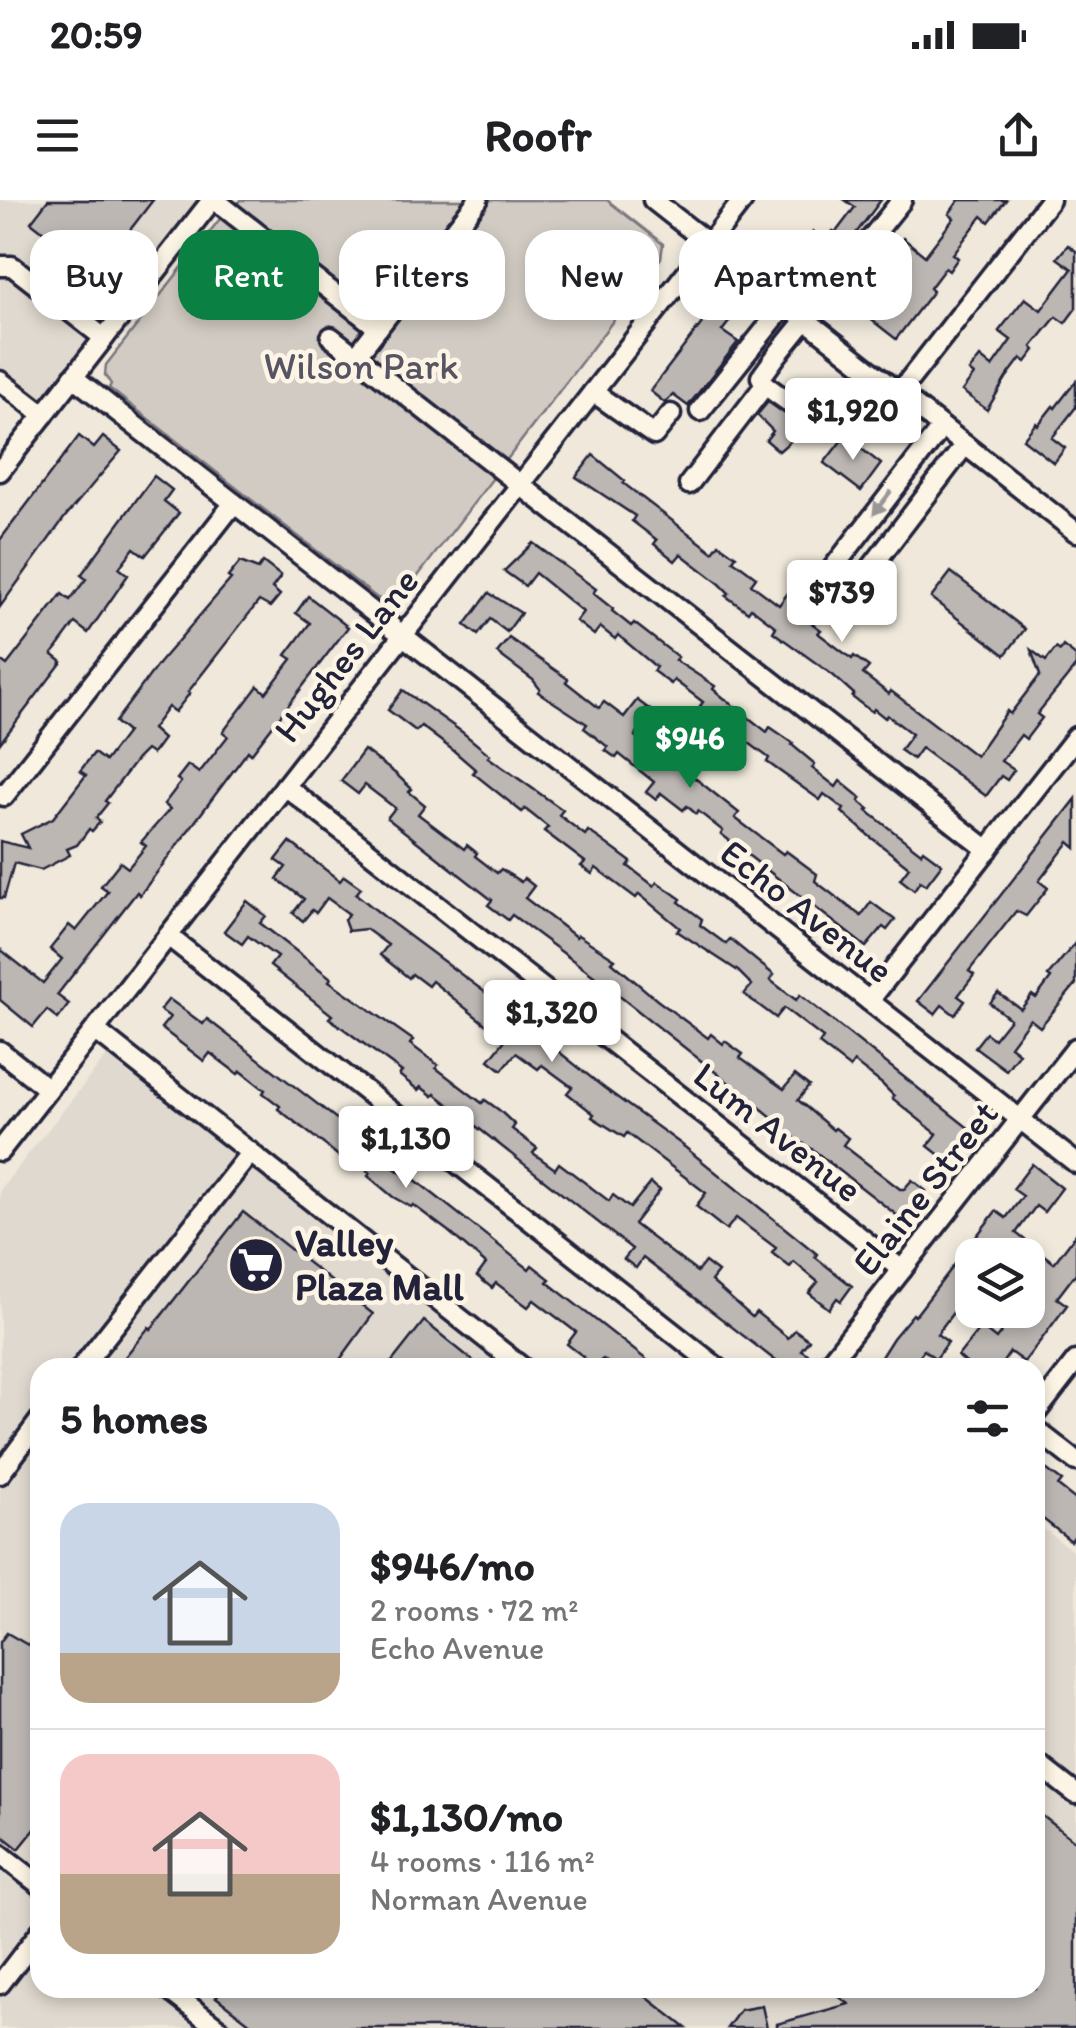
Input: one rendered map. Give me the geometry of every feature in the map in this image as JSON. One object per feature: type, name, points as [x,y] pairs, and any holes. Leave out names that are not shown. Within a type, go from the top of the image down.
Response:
[{"type":"street","points":[[0,471],[214,200],[378,328]]},
{"type":"street","points":[[356,356],[478,200]]},
{"type":"street","points":[[653,200],[691,230]]},
{"type":"street","name":"Hughes Lane","points":[[720,230],[743,200]]},
{"type":"street","points":[[875,376],[847,408],[831,418],[806,415],[765,385],[762,377],[902,200]]},
{"type":"street","points":[[899,393],[1050,200]]},
{"type":"street","points":[[0,266],[12,266],[104,338]]},
{"type":"street","name":"Hughes Lane","points":[[0,1151],[679,282]]},
{"type":"street","points":[[700,411],[773,320]]},
{"type":"street","points":[[805,321],[1076,532]]},
{"type":"street","points":[[330,337],[988,850]]},
{"type":"street","name":"Echo Avenue","points":[[74,378],[1076,1163]]},
{"type":"street","points":[[0,381],[44,415]]},
{"type":"street","points":[[689,484],[765,385]]},
{"type":"street","points":[[593,392],[654,436],[671,414]]},
{"type":"street","points":[[942,427],[821,584],[830,598],[848,598],[965,445]]},
{"type":"street","points":[[2,795],[234,503]]},
{"type":"street","points":[[869,1001],[1076,737]]},
{"type":"street","name":"Lum Avenue","points":[[285,786],[902,1270]]},
{"type":"street","points":[[168,936],[705,1358]]},
{"type":"street","points":[[94,1030],[250,1152],[316,1216],[509,1358]]},
{"type":"street","name":"Elaine Street","points":[[834,1358],[1076,1048]]},
{"type":"street","points":[[0,1051],[48,1089]]},
{"type":"street","points":[[89,1358],[250,1152]]},
{"type":"street","points":[[1045,1401],[1076,1361]]},
{"type":"street","points":[[0,1474],[30,1434]]},
{"type":"street","points":[[1045,1437],[1076,1461]]},
{"type":"street","points":[[1045,1770],[1076,1794]]},
{"type":"street","points":[[0,1854],[30,1877]]},
{"type":"street","points":[[0,1984],[30,1945]]},
{"type":"street","points":[[179,1998],[218,2028]]},
{"type":"shaded area","points":[[0,200],[199,200],[158,252],[158,230],[30,230],[30,320],[105,320],[29,416],[0,393]]},
{"type":"shaded area","points":[[112,1049],[492,1358],[30,1358],[30,1998],[1045,1998],[1045,1530],[1076,1554],[1076,2028],[0,2028],[0,1190]]},
{"type":"green space","name":"Wilson Park","points":[[240,200],[607,200],[645,230],[525,230],[525,320],[614,320],[402,597],[387,601],[377,598],[109,388],[106,365],[141,320],[158,320],[158,298],[178,273],[178,320],[319,320],[319,230],[211,230],[226,211],[230,213]]},
{"type":"building","points":[[48,200],[153,200],[130,230],[41,230],[31,222]]},
{"type":"building","points":[[845,200],[881,200],[858,230],[838,230],[855,207]]},
{"type":"building","points":[[959,200],[1006,200],[989,222],[982,216],[953,254],[958,258],[949,271],[945,268],[912,318],[912,245],[925,256],[954,218],[949,214]]},
{"type":"building","points":[[1068,245],[1076,251],[1076,308],[1065,323],[1056,317],[1032,347],[1035,350],[1026,362],[1021,358],[1006,378],[987,410],[962,391],[974,375],[969,371],[980,357],[992,367],[1011,340],[999,331],[1025,298],[1041,310],[1072,269],[1057,258]]},
{"type":"building","points":[[704,320],[729,322],[722,331],[738,342],[688,406],[673,395],[665,403],[650,391]]},
{"type":"building","points":[[872,320],[911,320],[896,339]]},
{"type":"building","points":[[1076,381],[1076,407],[1052,438],[1065,448],[1054,463],[1023,439]]},
{"type":"building","points":[[768,402],[794,420],[816,428],[813,440],[794,438],[779,451],[766,440],[773,431],[757,415]]},
{"type":"building","points":[[79,436],[94,448],[103,437],[121,451],[65,517],[0,607],[0,540]]},
{"type":"building","points":[[845,436],[881,464],[861,491],[824,463]]},
{"type":"building","points":[[593,455],[713,552],[719,544],[736,556],[733,560],[756,577],[751,584],[779,605],[797,581],[811,592],[816,599],[802,616],[821,630],[818,633],[869,667],[863,674],[976,756],[1007,711],[1010,714],[1040,675],[1031,650],[1046,661],[1056,648],[1060,651],[1063,646],[1076,656],[1076,666],[1037,714],[1042,718],[1026,739],[1021,735],[1001,761],[1014,770],[1007,780],[1001,776],[986,796],[921,748],[913,759],[900,750],[912,734],[887,715],[885,718],[874,709],[872,712],[852,697],[854,694],[834,676],[773,632],[776,627],[726,596],[729,593],[720,584],[681,554],[675,561],[654,544],[657,540],[632,521],[635,516],[576,477]]},
{"type":"building","points":[[154,476],[172,490],[164,501],[179,513],[145,556],[134,548],[119,568],[128,575],[88,633],[75,623],[52,654],[62,662],[0,743],[0,660],[7,665],[62,594],[70,600],[86,579],[81,575]]},
{"type":"building","points":[[533,543],[596,589],[593,593],[612,611],[678,657],[675,660],[715,686],[713,689],[767,732],[770,727],[793,743],[815,764],[812,768],[836,787],[840,781],[861,798],[859,801],[867,811],[921,853],[923,850],[942,864],[926,885],[920,881],[914,890],[900,879],[909,867],[842,812],[844,809],[824,794],[820,800],[767,762],[769,758],[700,706],[703,702],[674,680],[671,684],[653,671],[656,667],[618,635],[615,639],[600,627],[594,635],[576,621],[583,612],[535,573],[525,586],[504,571]]},
{"type":"building","points":[[240,562],[258,569],[263,562],[281,576],[272,588],[280,595],[270,607],[259,601],[175,712],[168,707],[152,729],[163,739],[152,754],[146,750],[137,759],[105,801],[108,803],[96,818],[100,822],[77,845],[67,849],[70,855],[41,870],[14,863],[4,898],[0,898],[0,841],[28,848],[21,834],[53,818],[86,775],[80,771],[94,753],[105,761],[127,732],[115,722],[231,579],[228,577]]},
{"type":"building","points":[[951,572],[1025,629],[1005,655],[931,598]]},
{"type":"building","points":[[489,593],[521,613],[507,632],[490,619],[478,635],[465,625]]},
{"type":"building","points":[[308,596],[348,627],[140,895],[137,892],[57,995],[69,1004],[58,1019],[47,1010],[33,1027],[0,1000],[0,949],[43,983],[62,959],[50,949],[69,925],[76,931],[108,891],[101,886],[120,862],[128,868],[146,846],[141,842],[170,809],[164,804],[181,782],[177,779],[188,765],[199,773],[228,736],[223,732],[258,686],[266,693],[292,659],[286,655],[310,623],[296,613]]},
{"type":"building","points":[[509,638],[568,679],[566,682],[599,708],[604,702],[624,717],[637,700],[653,712],[635,736],[655,752],[665,755],[669,750],[685,762],[681,767],[739,813],[735,818],[817,874],[815,881],[861,916],[871,902],[895,920],[887,930],[883,927],[866,947],[721,834],[723,831],[698,811],[696,814],[687,806],[683,810],[661,793],[656,800],[646,792],[654,782],[619,754],[616,758],[605,750],[608,747],[584,728],[587,724],[538,692],[533,680],[497,653]]},
{"type":"building","points":[[403,690],[563,810],[559,815],[585,835],[588,831],[600,839],[631,862],[628,866],[654,886],[657,882],[681,899],[679,902],[702,919],[700,925],[726,944],[730,939],[774,975],[770,980],[796,1000],[800,995],[971,1130],[947,1161],[928,1146],[937,1134],[892,1098],[882,1084],[854,1062],[850,1068],[819,1044],[823,1038],[784,1008],[776,1018],[744,994],[752,985],[738,971],[677,931],[680,928],[639,894],[636,898],[596,868],[592,874],[581,866],[585,862],[544,831],[548,827],[525,809],[522,812],[473,773],[476,770],[454,751],[421,726],[416,731],[388,710]]},
{"type":"building","points":[[364,750],[412,789],[409,792],[425,805],[418,814],[464,849],[467,845],[497,873],[501,869],[521,882],[524,878],[534,886],[525,898],[576,937],[615,959],[612,962],[657,1000],[708,1038],[711,1034],[723,1044],[725,1041],[743,1054],[740,1058],[784,1089],[795,1075],[809,1086],[798,1100],[848,1138],[843,1145],[900,1189],[912,1180],[926,1191],[903,1220],[812,1149],[771,1123],[774,1119],[767,1113],[598,979],[512,915],[508,920],[488,905],[492,900],[387,818],[395,808],[365,785],[358,794],[341,781]]},
{"type":"building","points":[[1076,799],[1076,848],[1069,842],[1039,881],[1048,888],[1026,916],[1016,911],[969,971],[974,975],[958,996],[965,1001],[955,1015],[942,1005],[935,1014],[918,1001]]},
{"type":"building","points":[[290,842],[340,881],[344,876],[361,888],[356,894],[392,923],[525,1022],[817,1254],[815,1257],[852,1286],[841,1301],[837,1298],[829,1309],[809,1293],[818,1282],[794,1262],[790,1267],[772,1253],[776,1248],[736,1218],[726,1230],[696,1206],[706,1193],[627,1133],[624,1137],[592,1117],[594,1114],[567,1093],[572,1087],[542,1065],[538,1069],[516,1053],[502,1070],[489,1060],[505,1040],[432,981],[428,986],[412,974],[409,978],[380,955],[388,945],[366,929],[348,931],[344,920],[349,914],[327,898],[316,913],[312,910],[303,921],[293,913],[304,899],[277,879],[286,867],[276,860]]},
{"type":"building","points":[[247,901],[266,916],[260,923],[331,978],[329,981],[413,1040],[410,1044],[438,1065],[436,1068],[482,1103],[485,1100],[499,1110],[515,1125],[512,1129],[537,1148],[533,1153],[555,1169],[559,1163],[609,1201],[613,1195],[630,1208],[650,1183],[660,1190],[634,1224],[697,1272],[705,1262],[718,1272],[711,1281],[752,1317],[756,1312],[788,1338],[795,1330],[809,1340],[801,1350],[808,1354],[805,1358],[772,1358],[643,1258],[636,1268],[624,1259],[632,1249],[435,1094],[421,1087],[418,1090],[399,1075],[402,1072],[329,1018],[332,1015],[270,966],[277,957],[248,936],[242,944],[224,931]]},
{"type":"building","points":[[1076,942],[1076,984],[1040,1027],[1030,1019],[1010,1046],[1019,1053],[1006,1070],[975,1047],[986,1033],[994,1039],[1010,1019],[990,1003],[998,993],[1021,1009],[1032,995],[1036,998],[1051,978],[1048,976]]},
{"type":"building","points":[[169,999],[203,1024],[207,1019],[360,1137],[362,1134],[381,1148],[376,1154],[529,1269],[532,1265],[550,1279],[547,1282],[644,1358],[583,1358],[567,1344],[576,1332],[534,1300],[528,1307],[496,1283],[492,1288],[477,1276],[486,1264],[448,1231],[413,1205],[393,1197],[345,1154],[342,1159],[278,1109],[280,1106],[263,1093],[265,1090],[241,1071],[238,1074],[210,1053],[204,1061],[161,1028],[170,1017],[160,1010]]},
{"type":"building","points":[[1032,1164],[1062,1188],[1044,1212],[1036,1206],[1016,1233],[1022,1238],[975,1238],[996,1211],[1006,1218],[1023,1196],[1013,1189]]},
{"type":"building","name":"Valley Plaza Mall","points":[[243,1212],[373,1314],[341,1358],[124,1358]]},
{"type":"building","points":[[1076,1234],[1076,1273],[1057,1298],[1067,1305],[1027,1358],[1010,1352],[1006,1358],[958,1356],[980,1328],[996,1339],[1004,1328],[1045,1328],[1045,1256],[1054,1263]]},
{"type":"building","points":[[955,1264],[955,1310],[937,1334],[948,1342],[937,1358],[924,1350],[918,1358],[880,1358]]},
{"type":"building","points":[[424,1321],[470,1358],[395,1358]]},
{"type":"building","points":[[1045,1468],[1062,1481],[1058,1486],[1076,1500],[1076,1534],[1071,1541],[1045,1521]]},
{"type":"building","points":[[7,1633],[30,1646],[30,1835],[19,1849],[0,1834],[0,1642]]},
{"type":"building","points":[[1045,1818],[1076,1842],[1076,2028],[777,2028],[777,2024],[849,2004],[841,1998],[1045,1998]]},
{"type":"building","points":[[217,1998],[648,1998],[686,2028],[256,2028]]},
{"type":"building","points":[[762,2006],[767,2028],[727,2028],[740,2010]]},
{"type":"place","name":"Valley Plaza Mall","points":[[256,1265]]}]
